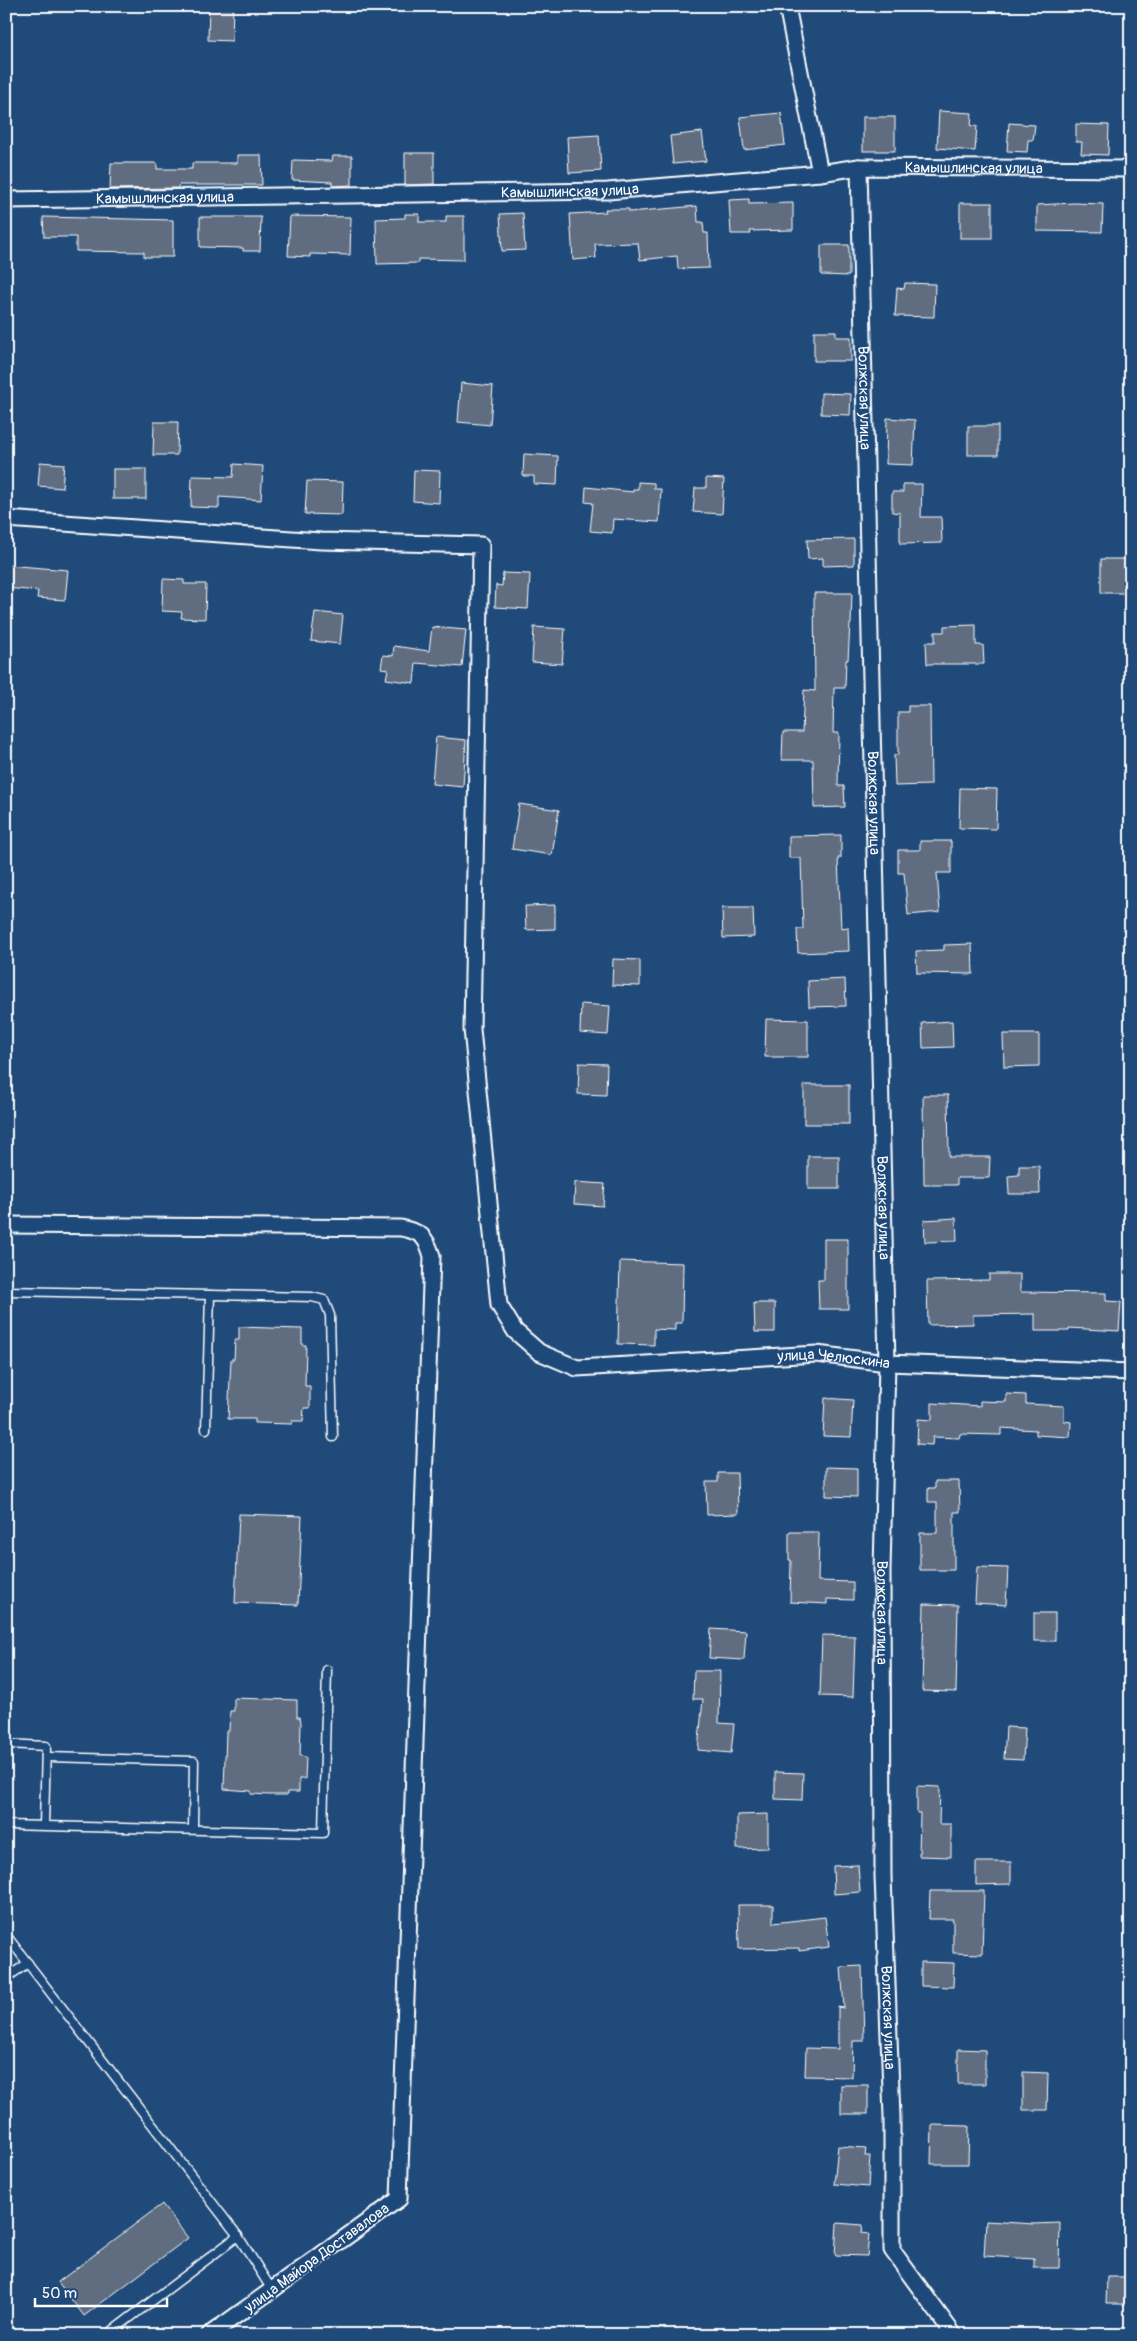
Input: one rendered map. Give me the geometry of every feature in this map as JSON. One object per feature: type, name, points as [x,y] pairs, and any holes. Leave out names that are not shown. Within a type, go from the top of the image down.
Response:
[{"type":"street","points":[[787,6],[820,173]]},
{"type":"street","name":"Камышлинская улица","points":[[6,200],[608,191],[820,173],[859,167],[1131,169]]},
{"type":"street","name":"Волжская улица","points":[[859,167],[886,1363],[882,1570],[883,1826],[892,2117],[892,2250],[954,2335]]},
{"type":"street","name":"улица Челюскина","points":[[6,519],[321,541],[481,545],[472,1029],[499,1305],[515,1331],[539,1352],[577,1368],[817,1354],[886,1363],[1131,1372]]},
{"type":"street","name":"улица Майора Доставалова","points":[[7,1225],[401,1228],[416,1231],[428,1242],[432,1256],[399,2199],[210,2335]]},
{"type":"lane","points":[[6,1291],[312,1297],[324,1300],[330,1315],[332,1437]]},
{"type":"lane","points":[[206,1429],[210,1295]]},
{"type":"lane","points":[[6,1825],[323,1833],[327,1670]]},
{"type":"lane","points":[[6,1744],[46,1746],[44,1825]]},
{"type":"lane","points":[[47,1757],[194,1761],[193,1829]]},
{"type":"lane","points":[[6,1935],[238,2236],[272,2290]]},
{"type":"lane","points":[[6,1978],[28,1963]]},
{"type":"lane","points":[[107,2335],[238,2236]]},
{"type":"building","points":[[209,6],[233,6],[232,41],[208,40]]},
{"type":"building","points":[[939,111],[972,113],[971,126],[977,126],[975,151],[937,148]]},
{"type":"building","points":[[781,113],[785,145],[744,150],[740,117]]},
{"type":"building","points":[[863,117],[895,117],[895,151],[863,151]]},
{"type":"building","points":[[1009,123],[1035,125],[1033,140],[1028,140],[1027,152],[1007,151]]},
{"type":"building","points":[[1076,124],[1109,125],[1108,155],[1081,154],[1082,142],[1076,142]]},
{"type":"building","points":[[702,132],[706,161],[673,164],[670,136]]},
{"type":"building","points":[[599,135],[601,171],[569,173],[567,137]]},
{"type":"building","points":[[405,153],[434,153],[434,184],[405,185]]},
{"type":"building","points":[[237,155],[261,155],[262,185],[179,185],[178,188],[110,189],[111,163],[157,163],[157,169],[192,169],[192,163],[237,163]]},
{"type":"building","points":[[333,156],[352,156],[352,185],[332,186],[332,182],[292,180],[293,160],[332,161]]},
{"type":"building","points":[[749,199],[749,204],[793,203],[793,230],[750,231],[751,234],[731,234],[729,200]]},
{"type":"building","points":[[960,203],[992,203],[992,238],[960,238]]},
{"type":"building","points":[[1103,204],[1102,232],[1037,231],[1037,205]]},
{"type":"building","points":[[697,206],[698,222],[703,222],[704,233],[708,233],[709,268],[678,269],[677,256],[640,260],[638,243],[595,244],[596,258],[573,260],[570,214],[606,212],[605,209],[629,209],[629,212]]},
{"type":"building","points":[[523,213],[525,250],[502,251],[500,214]]},
{"type":"building","points":[[405,214],[419,214],[419,222],[446,222],[446,216],[464,216],[464,260],[418,259],[418,263],[377,264],[376,219],[405,218]]},
{"type":"building","points":[[290,216],[351,217],[350,255],[310,254],[310,257],[288,256]]},
{"type":"building","points":[[43,217],[173,220],[173,257],[144,257],[144,252],[76,251],[76,237],[44,237]]},
{"type":"building","points":[[200,217],[261,217],[260,251],[243,251],[243,248],[200,247]]},
{"type":"building","points":[[821,245],[849,245],[849,276],[821,275]]},
{"type":"building","points":[[905,283],[935,284],[934,317],[895,316],[897,288],[904,289]]},
{"type":"building","points":[[814,331],[836,331],[836,337],[851,337],[851,361],[814,361]]},
{"type":"building","points":[[461,383],[493,386],[490,425],[458,422]]},
{"type":"building","points":[[821,393],[851,394],[850,415],[821,414]]},
{"type":"building","points":[[887,418],[915,420],[913,465],[886,464]]},
{"type":"building","points":[[154,422],[178,422],[177,455],[153,455]]},
{"type":"building","points":[[968,426],[998,426],[998,455],[968,455]]},
{"type":"building","points":[[524,454],[558,456],[557,485],[534,484],[534,476],[523,476]]},
{"type":"building","points":[[40,462],[64,464],[62,488],[38,486]]},
{"type":"building","points":[[234,464],[263,466],[261,500],[219,497],[219,508],[191,507],[192,476],[233,477]]},
{"type":"building","points":[[113,469],[146,469],[146,499],[113,499]]},
{"type":"building","points":[[414,470],[440,471],[439,503],[413,501]]},
{"type":"building","points":[[706,478],[724,479],[722,514],[693,512],[695,488],[706,488]]},
{"type":"building","points":[[307,481],[343,482],[342,515],[305,514]]},
{"type":"building","points":[[638,482],[654,483],[654,489],[661,489],[659,522],[613,519],[612,533],[590,531],[593,503],[585,502],[586,487],[633,492],[633,489],[638,489]]},
{"type":"building","points":[[903,484],[922,484],[921,517],[941,517],[942,543],[900,544],[900,513],[892,512],[892,492],[903,492]]},
{"type":"building","points":[[854,539],[854,565],[823,566],[823,558],[808,559],[807,540]]},
{"type":"building","points":[[1101,559],[1131,559],[1131,593],[1101,593]]},
{"type":"building","points":[[6,565],[68,570],[65,600],[37,598],[38,591],[6,588]]},
{"type":"building","points":[[503,573],[530,574],[528,609],[495,607],[496,585],[502,586]]},
{"type":"building","points":[[163,579],[184,580],[184,584],[206,584],[205,619],[181,618],[182,612],[162,611]]},
{"type":"building","points":[[814,593],[852,593],[845,688],[834,688],[833,733],[839,733],[838,786],[844,786],[845,807],[814,808],[813,760],[782,760],[783,732],[802,732],[804,690],[815,691]]},
{"type":"building","points":[[315,612],[343,615],[340,644],[311,641]]},
{"type":"building","points":[[976,625],[976,645],[983,645],[984,664],[927,664],[926,642],[935,642],[935,632],[944,632],[944,626]]},
{"type":"building","points":[[432,627],[466,630],[462,667],[416,663],[414,683],[386,679],[388,669],[381,668],[383,655],[393,656],[394,646],[429,651]]},
{"type":"building","points":[[534,627],[565,629],[562,664],[532,662]]},
{"type":"building","points":[[908,706],[930,706],[931,785],[895,786],[894,755],[898,755],[898,712],[908,712]]},
{"type":"building","points":[[436,737],[466,740],[463,787],[432,784]]},
{"type":"building","points":[[960,788],[997,789],[996,829],[959,828]]},
{"type":"building","points":[[519,804],[559,810],[552,855],[512,849]]},
{"type":"building","points":[[841,835],[841,858],[838,858],[841,928],[848,927],[849,951],[798,953],[797,929],[803,929],[801,858],[789,858],[789,836]]},
{"type":"building","points":[[920,841],[951,841],[951,873],[937,873],[940,912],[908,915],[904,873],[898,873],[898,850],[920,850]]},
{"type":"building","points":[[555,905],[555,929],[526,930],[525,906]]},
{"type":"building","points":[[722,908],[753,908],[754,937],[723,938]]},
{"type":"building","points":[[972,944],[973,974],[917,973],[916,951],[944,950],[944,945]]},
{"type":"building","points":[[613,959],[640,960],[640,986],[612,985]]},
{"type":"building","points":[[845,979],[846,1006],[809,1007],[808,981]]},
{"type":"building","points":[[581,1004],[610,1006],[608,1035],[580,1033]]},
{"type":"building","points":[[766,1019],[808,1020],[808,1057],[765,1057]]},
{"type":"building","points":[[952,1021],[953,1047],[923,1048],[922,1023]]},
{"type":"building","points":[[1003,1034],[1039,1034],[1039,1066],[1004,1067]]},
{"type":"building","points":[[579,1063],[607,1064],[606,1095],[578,1094]]},
{"type":"building","points":[[804,1085],[849,1085],[849,1124],[804,1124]]},
{"type":"building","points":[[923,1095],[948,1095],[949,1157],[990,1157],[989,1178],[957,1178],[957,1185],[924,1185]]},
{"type":"building","points":[[808,1156],[839,1156],[839,1189],[808,1189]]},
{"type":"building","points":[[1019,1166],[1039,1166],[1040,1194],[1009,1194],[1008,1176],[1019,1175]]},
{"type":"building","points":[[575,1182],[605,1184],[603,1206],[574,1204]]},
{"type":"building","points":[[956,1218],[957,1241],[925,1242],[924,1220]]},
{"type":"building","points":[[824,1239],[848,1239],[848,1309],[819,1309],[818,1280],[824,1280]]},
{"type":"building","points":[[620,1261],[683,1263],[682,1323],[675,1323],[675,1330],[654,1329],[654,1345],[618,1344]]},
{"type":"building","points":[[989,1274],[1020,1274],[1020,1292],[1106,1293],[1106,1301],[1121,1302],[1119,1331],[1069,1328],[1069,1331],[1035,1331],[1035,1314],[973,1315],[973,1324],[928,1325],[927,1281],[989,1280]]},
{"type":"building","points":[[754,1303],[775,1303],[775,1332],[755,1332]]},
{"type":"building","points":[[239,1327],[302,1329],[302,1345],[306,1345],[305,1386],[310,1386],[310,1408],[304,1408],[303,1421],[292,1421],[292,1424],[255,1423],[255,1419],[228,1419],[231,1359],[234,1359],[235,1340],[239,1340]]},
{"type":"building","points":[[1006,1394],[1026,1395],[1026,1404],[1064,1406],[1064,1421],[1071,1422],[1070,1437],[1036,1435],[1036,1430],[1001,1428],[1001,1435],[960,1434],[959,1438],[933,1437],[932,1445],[917,1444],[918,1419],[932,1420],[932,1403],[980,1406],[980,1401],[1006,1402]]},
{"type":"building","points":[[825,1398],[853,1400],[851,1437],[823,1436]]},
{"type":"building","points":[[826,1467],[857,1468],[857,1497],[826,1496]]},
{"type":"building","points":[[718,1473],[737,1473],[738,1514],[707,1515],[706,1482],[718,1482]]},
{"type":"building","points":[[935,1481],[959,1481],[960,1512],[954,1512],[954,1570],[920,1570],[920,1533],[937,1533],[937,1502],[928,1502],[928,1488],[935,1488]]},
{"type":"building","points":[[239,1514],[302,1516],[298,1605],[235,1603]]},
{"type":"building","points":[[789,1532],[819,1532],[818,1581],[853,1582],[853,1600],[827,1599],[827,1604],[790,1602],[791,1560],[789,1560]]},
{"type":"building","points":[[977,1567],[1008,1568],[1006,1605],[975,1603]]},
{"type":"building","points":[[924,1604],[958,1605],[956,1692],[922,1691]]},
{"type":"building","points":[[1034,1613],[1055,1613],[1055,1641],[1034,1641]]},
{"type":"building","points":[[711,1629],[746,1631],[744,1660],[709,1658]]},
{"type":"building","points":[[822,1635],[855,1636],[853,1697],[820,1696]]},
{"type":"building","points":[[694,1671],[720,1671],[719,1723],[734,1724],[731,1753],[698,1750],[703,1699],[693,1699]]},
{"type":"building","points":[[234,1698],[297,1700],[297,1717],[300,1717],[301,1723],[300,1756],[306,1757],[305,1779],[299,1779],[299,1792],[287,1792],[287,1795],[269,1795],[251,1794],[251,1791],[224,1789],[226,1731],[229,1731],[230,1711],[234,1711]]},
{"type":"building","points":[[1006,1727],[1025,1728],[1023,1760],[1004,1759]]},
{"type":"building","points":[[775,1772],[803,1773],[802,1800],[775,1799]]},
{"type":"building","points":[[917,1786],[940,1787],[939,1824],[951,1824],[951,1857],[919,1856],[920,1813],[917,1813]]},
{"type":"building","points":[[768,1814],[768,1848],[737,1849],[737,1815]]},
{"type":"building","points":[[976,1862],[1011,1862],[1011,1884],[976,1885]]},
{"type":"building","points":[[858,1865],[860,1892],[834,1894],[833,1866]]},
{"type":"building","points":[[930,1891],[984,1891],[982,1954],[953,1953],[953,1919],[929,1919]]},
{"type":"building","points":[[738,1905],[773,1905],[773,1923],[825,1917],[829,1947],[799,1951],[799,1948],[739,1949]]},
{"type":"building","points":[[921,1962],[954,1963],[953,1987],[921,1986]]},
{"type":"building","points":[[862,1966],[864,2041],[853,2041],[852,2077],[805,2076],[806,2048],[838,2049],[838,2007],[844,2008],[841,1967]]},
{"type":"building","points":[[958,2049],[985,2050],[985,2084],[958,2084]]},
{"type":"building","points":[[1023,2072],[1048,2073],[1047,2110],[1023,2110]]},
{"type":"building","points":[[841,2085],[868,2085],[868,2114],[841,2114]]},
{"type":"building","points":[[932,2125],[969,2126],[968,2164],[931,2164]]},
{"type":"building","points":[[838,2146],[866,2148],[865,2156],[870,2156],[868,2187],[834,2184]]},
{"type":"building","points":[[162,2204],[188,2238],[84,2316],[58,2282]]},
{"type":"building","points":[[986,2221],[1034,2224],[1060,2223],[1059,2268],[1034,2268],[1034,2259],[984,2256]]},
{"type":"building","points":[[837,2223],[863,2225],[862,2233],[869,2234],[867,2256],[835,2255]]},
{"type":"building","points":[[1107,2277],[1131,2277],[1131,2304],[1106,2304]]}]
